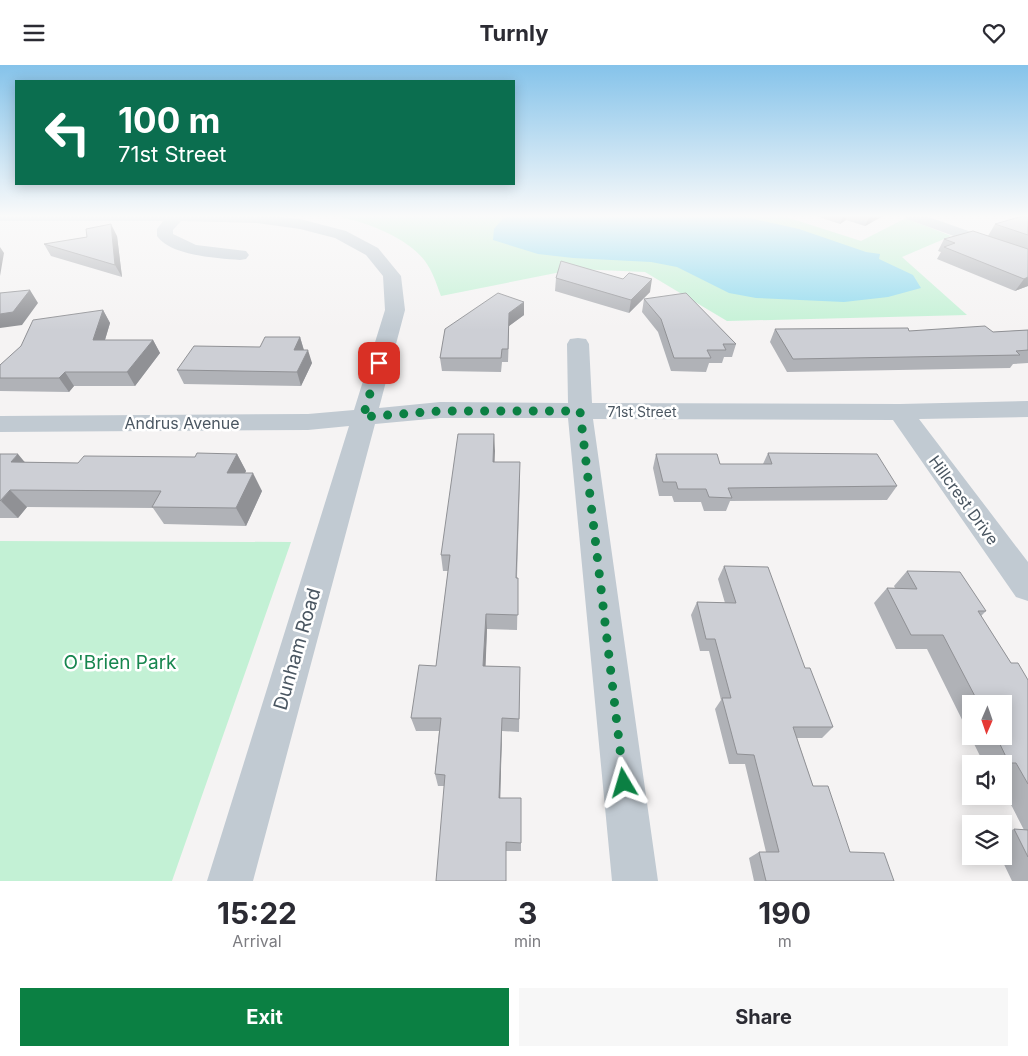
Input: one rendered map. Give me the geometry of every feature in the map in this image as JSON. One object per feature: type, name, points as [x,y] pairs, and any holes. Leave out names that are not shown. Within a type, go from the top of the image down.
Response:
[{"type":"street","points":[[227,254],[240,255]]},
{"type":"street","points":[[363,417],[398,295],[394,275],[385,263],[373,254]]},
{"type":"street","points":[[578,344],[580,411],[636,881]]},
{"type":"street","name":"71st Street","points":[[363,417],[440,411],[900,412],[1028,409]]},
{"type":"street","name":"Hillcrest Drive","points":[[900,412],[1028,587]]},
{"type":"street","name":"Andrus Avenue","points":[[0,424],[308,422],[363,417]]},
{"type":"street","name":"Dunham Road","points":[[230,881],[363,417]]},
{"type":"green space","points":[[419,254],[909,254],[902,257],[967,315],[727,321],[645,272],[576,269],[441,296],[425,261]]},
{"type":"green space","name":"O'Brien Park","points":[[0,541],[291,542],[172,881],[0,881]]},
{"type":"water","points":[[539,254],[880,254],[879,259],[913,275],[921,288],[888,297],[844,302],[756,298],[729,293],[677,267],[651,262]]},
{"type":"building","points":[[78,254],[114,254],[115,265]]},
{"type":"building","points":[[962,254],[1028,254],[1028,277],[1024,279]]},
{"type":"building","points":[[561,261],[623,279],[629,273],[652,279],[631,300],[556,278]]},
{"type":"building","points":[[30,290],[13,312],[0,314],[0,293]]},
{"type":"building","points":[[498,293],[524,302],[509,313],[508,349],[502,349],[501,358],[440,358],[445,329]]},
{"type":"building","points":[[686,293],[736,344],[723,344],[726,350],[707,350],[711,358],[674,358],[661,319],[644,299]]},
{"type":"building","points":[[103,310],[93,340],[153,340],[127,372],[65,372],[59,378],[0,378],[0,365],[21,346],[33,320]]},
{"type":"building","points":[[985,326],[993,332],[1028,330],[1028,350],[1016,351],[1020,355],[793,359],[775,329],[908,328],[909,331]]},
{"type":"building","points":[[265,337],[300,337],[294,350],[308,350],[297,372],[177,370],[194,346],[260,347]]},
{"type":"building","points":[[458,434],[494,434],[493,462],[520,462],[516,578],[518,578],[518,615],[486,614],[483,666],[520,667],[519,719],[502,718],[499,798],[521,798],[521,843],[506,842],[506,881],[436,881],[445,775],[435,774],[441,718],[411,718],[419,665],[436,666],[450,555],[441,555]]},
{"type":"building","points":[[197,453],[237,454],[227,473],[253,473],[236,508],[152,507],[161,491],[10,490],[0,501],[0,454],[18,454],[11,462],[78,463],[84,456],[195,457]]},
{"type":"building","points":[[768,453],[877,454],[897,486],[728,488],[732,498],[709,497],[706,489],[678,489],[676,482],[663,482],[656,454],[717,454],[720,464],[772,464]]},
{"type":"building","points":[[724,566],[768,567],[805,668],[810,668],[833,727],[793,727],[813,786],[828,786],[850,852],[884,853],[894,881],[766,881],[759,852],[779,852],[754,755],[737,754],[722,698],[731,698],[715,639],[706,639],[697,602],[736,603]]},
{"type":"building","points":[[907,571],[960,572],[986,611],[978,611],[1011,663],[1018,663],[1028,680],[1028,784],[1016,763],[1012,763],[1012,755],[1005,755],[1000,745],[1012,745],[1012,695],[974,695],[943,635],[911,635],[887,588],[917,589]]},
{"type":"building","points":[[1014,829],[1028,830],[1028,857]]},
{"type":"route","points":[[379,363],[363,417],[440,411],[580,411],[624,783]]}]
